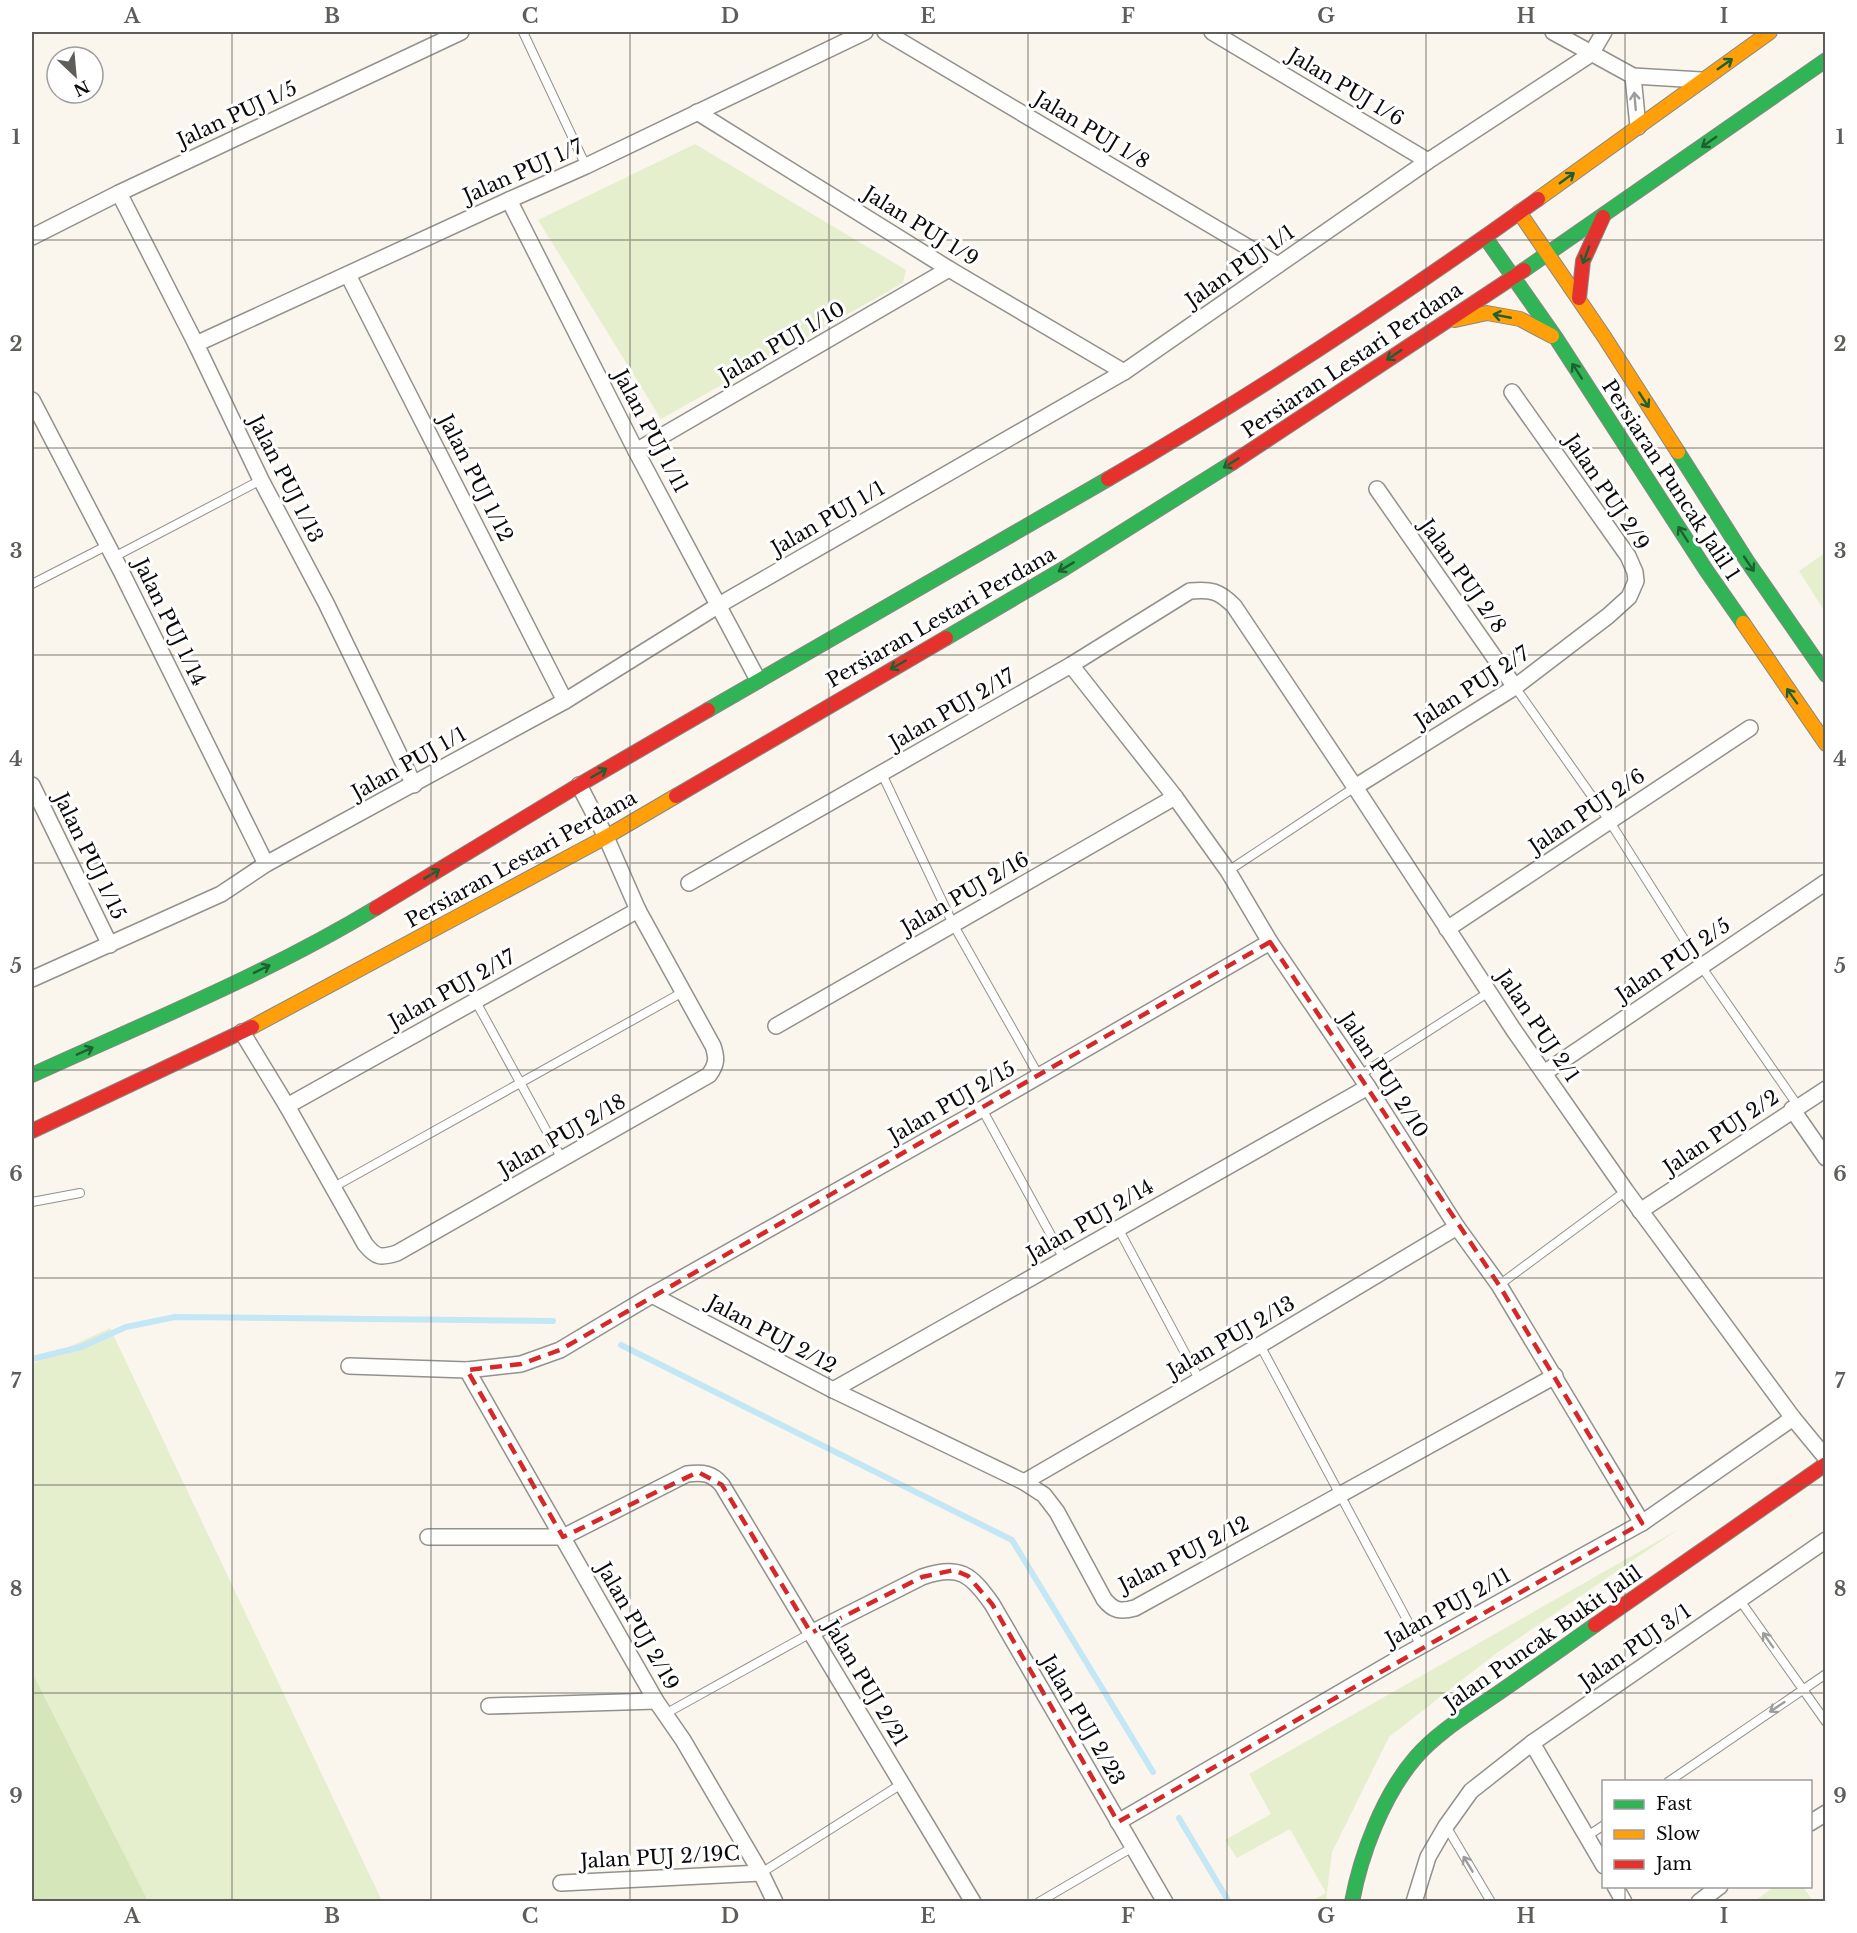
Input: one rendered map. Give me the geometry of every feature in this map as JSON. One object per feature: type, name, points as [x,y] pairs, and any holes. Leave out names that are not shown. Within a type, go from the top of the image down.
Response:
[{"type":"main road","name":"Persiaran Lestari Perdana","points":[[32,1075],[238,981],[343,928],[579,785],[1125,469],[1313,353],[1485,237],[1770,32]]},
{"type":"main road","name":"Persiaran Lestari Perdana","points":[[32,1131],[242,1032],[606,837],[1065,568],[1265,442],[1548,254],[1826,60]]},
{"type":"main road","name":"Persiaran Puncak Jalil 1","points":[[1519,212],[1579,298],[1747,561],[1826,675]]},
{"type":"main road","points":[[1579,298],[1583,261],[1603,215]]},
{"type":"main road","name":"Persiaran Puncak Jalil 1","points":[[1485,237],[1556,338],[1706,570],[1826,744]]},
{"type":"main road","points":[[1443,323],[1487,313],[1520,320],[1556,338]]},
{"type":"main road","name":"Jalan Puncak Bukit Jalil","points":[[1352,1902],[1370,1841],[1387,1801],[1412,1761],[1449,1727],[1826,1464]]},
{"type":"street","name":"Jalan PUJ 1/5","points":[[32,237],[119,193],[461,32]]},
{"type":"street","name":"Jalan PUJ 1/7","points":[[196,344],[586,166],[866,32]]},
{"type":"street","name":"Jalan PUJ 1/8","points":[[885,32],[1278,265]]},
{"type":"street","name":"Jalan PUJ 1/6","points":[[1212,32],[1428,161]]},
{"type":"street","points":[[1553,32],[1633,76],[1701,80]]},
{"type":"street","name":"Jalan PUJ 1/1","points":[[32,979],[221,894],[266,864],[565,701],[719,605],[1124,372],[1428,161],[1591,54],[1604,32]]},
{"type":"street","points":[[1633,76],[1638,127]]},
{"type":"street","name":"Jalan PUJ 1/9","points":[[698,112],[949,269],[1124,372]]},
{"type":"street","name":"Jalan PUJ 1/13","points":[[119,193],[196,344],[261,480],[326,603],[414,785]]},
{"type":"street","name":"Jalan PUJ 1/11","points":[[509,200],[636,451],[758,680]]},
{"type":"street","name":"Jalan PUJ 1/10","points":[[636,451],[949,269]]},
{"type":"street","name":"Jalan PUJ 1/12","points":[[348,275],[565,701]]},
{"type":"street","name":"Jalan PUJ 2/9","points":[[1512,392],[1628,556],[1635,572],[1636,581],[1629,597],[1608,616]]},
{"type":"street","name":"Jalan PUJ 1/14","points":[[32,400],[111,551],[266,864]]},
{"type":"street","name":"Jalan PUJ 2/8","points":[[1377,489],[1515,687]]},
{"type":"street","name":"Jalan PUJ 2/17","points":[[689,883],[1071,665],[1190,591],[1207,589],[1223,595],[1234,606]]},
{"type":"street","name":"Jalan PUJ 2/1","points":[[1234,606],[1355,786],[1513,1029],[1640,1211],[1793,1418],[1826,1458]]},
{"type":"street","name":"Jalan PUJ 2/7","points":[[1355,786],[1515,687],[1608,616]]},
{"type":"street","name":"Jalan PUJ 2/10","points":[[1071,665],[1175,797],[1228,871],[1270,942],[1364,1081],[1457,1227],[1499,1285],[1642,1523]]},
{"type":"street","name":"Jalan PUJ 2/6","points":[[1447,929],[1750,728]]},
{"type":"street","name":"Jalan PUJ 1/15","points":[[32,785],[110,945]]},
{"type":"street","name":"Jalan PUJ 2/18","points":[[242,1032],[371,1252],[378,1256],[397,1253],[709,1075],[716,1066],[713,1046],[639,910],[606,837],[579,785]]},
{"type":"street","name":"Jalan PUJ 2/16","points":[[776,1026],[1175,797]]},
{"type":"street","name":"Jalan PUJ 2/5","points":[[1544,1073],[1826,882]]},
{"type":"street","name":"Jalan PUJ 2/17","points":[[287,1106],[639,910]]},
{"type":"street","name":"Jalan PUJ 2/15","points":[[652,1295],[982,1109],[1270,942]]},
{"type":"street","name":"Jalan PUJ 2/14","points":[[833,1390],[1118,1228],[1364,1081]]},
{"type":"street","name":"Jalan PUJ 2/2","points":[[1640,1211],[1826,1089]]},
{"type":"street","points":[[1795,1108],[1826,1158]]},
{"type":"street","name":"Jalan PUJ 2/13","points":[[1024,1482],[1457,1227]]},
{"type":"street","points":[[349,1366],[467,1370],[521,1364],[560,1350],[652,1295]]},
{"type":"street","name":"Jalan PUJ 2/12","points":[[652,1295],[833,1390],[1024,1482],[1044,1494],[1058,1512],[1109,1606],[1125,1611],[1135,1608],[1555,1376]]},
{"type":"street","name":"Jalan PUJ 2/19","points":[[467,1370],[656,1701],[683,1740],[761,1873],[775,1902]]},
{"type":"street","name":"Jalan PUJ 2/11","points":[[1118,1822],[1421,1646],[1642,1523],[1793,1418]]},
{"type":"street","name":"Jalan PUJ 2/21","points":[[563,1537],[687,1474],[698,1472],[717,1479],[973,1902]]},
{"type":"street","points":[[428,1537],[563,1537]]},
{"type":"street","name":"Jalan PUJ 3/1","points":[[1414,1902],[1428,1857],[1446,1826],[1471,1791],[1532,1743],[1826,1539]]},
{"type":"street","name":"Jalan PUJ 2/23","points":[[811,1633],[922,1577],[954,1570],[968,1576],[980,1587],[992,1604],[1164,1902]]},
{"type":"street","points":[[489,1706],[656,1701]]},
{"type":"street","points":[[1532,1743],[1602,1863]]},
{"type":"street","name":"Jalan PUJ 2/19C","points":[[561,1883],[761,1873]]},
{"type":"street","points":[[1616,1888],[1624,1902]]},
{"type":"street","points":[[1699,1902],[1719,1888]]},
{"type":"lane","points":[[523,32],[586,166]]},
{"type":"lane","points":[[32,584],[111,551],[261,480]]},
{"type":"lane","points":[[1515,687],[1610,822],[1701,966],[1795,1108]]},
{"type":"lane","points":[[882,774],[953,924],[1039,1076]]},
{"type":"lane","points":[[1228,871],[1355,786]]},
{"type":"lane","points":[[334,1187],[683,992]]},
{"type":"lane","points":[[1364,1081],[1490,992]]},
{"type":"lane","points":[[475,1000],[562,1159]]},
{"type":"lane","points":[[982,1109],[1064,1259]]},
{"type":"lane","points":[[1499,1285],[1626,1191]]},
{"type":"lane","points":[[32,1202],[80,1193]]},
{"type":"lane","points":[[1118,1228],[1199,1379]]},
{"type":"lane","points":[[1260,1345],[1421,1646]]},
{"type":"lane","points":[[1739,1599],[1826,1722]]},
{"type":"lane","points":[[665,1714],[811,1633]]},
{"type":"lane","points":[[1671,1780],[1826,1674]]},
{"type":"lane","points":[[761,1873],[903,1784]]},
{"type":"lane","points":[[1446,1826],[1491,1902]]},
{"type":"lane","points":[[1586,1837],[1602,1826]]},
{"type":"lane","points":[[1039,1902],[1133,1847]]},
{"type":"highlighted area","points":[[1270,942],[1499,1285],[1642,1523],[1118,1822],[992,1604],[968,1576],[954,1570],[922,1577],[811,1633],[722,1485],[698,1472],[563,1537],[467,1370],[521,1364],[560,1350]]},
{"type":"green space","points":[[695,144],[906,270],[903,283],[661,419],[538,220]]},
{"type":"green space","points":[[1825,553],[1825,612],[1799,571]]},
{"type":"green space","points":[[110,1328],[382,1901],[148,1901],[32,1672],[32,1364]]},
{"type":"green space","points":[[1679,1529],[1494,1655],[1389,1737],[1332,1852],[1326,1901],[1311,1901],[1326,1893],[1290,1829],[1237,1858],[1225,1840],[1271,1814],[1249,1774]]},
{"type":"green space","points":[[32,1672],[148,1901],[32,1901]]},
{"type":"green space","points":[[1772,1888],[1804,1888],[1813,1901],[1755,1901]]},
{"type":"waterway","points":[[32,1359],[81,1347],[126,1327],[175,1317],[553,1321]]},
{"type":"waterway","points":[[621,1345],[1012,1540],[1153,1772]]},
{"type":"waterway","points":[[1179,1818],[1229,1902]]},
{"type":"traffic: fast","points":[[1524,270],[1826,60]]},
{"type":"traffic: fast","points":[[1485,237],[1556,338],[1706,570],[1743,623]]},
{"type":"traffic: fast","points":[[1678,452],[1747,561],[1826,675]]},
{"type":"traffic: fast","points":[[946,638],[1065,568],[1232,463]]},
{"type":"traffic: fast","points":[[708,710],[1108,479]]},
{"type":"traffic: fast","points":[[32,1075],[250,976],[376,908]]},
{"type":"traffic: fast","points":[[1352,1902],[1361,1864],[1375,1826],[1393,1789],[1416,1757],[1452,1725],[1595,1625]]},
{"type":"traffic: slow","points":[[1538,199],[1770,32]]},
{"type":"traffic: slow","points":[[1519,212],[1603,335],[1678,452]]},
{"type":"traffic: slow","points":[[1455,320],[1487,313],[1520,319],[1552,336]]},
{"type":"traffic: slow","points":[[1743,623],[1826,744]]},
{"type":"traffic: slow","points":[[252,1027],[606,837],[676,796]]},
{"type":"traffic: jam","points":[[1108,479],[1327,344],[1538,199]]},
{"type":"traffic: jam","points":[[1579,298],[1583,261],[1603,217]]},
{"type":"traffic: jam","points":[[1232,463],[1524,270]]},
{"type":"traffic: jam","points":[[676,796],[946,638]]},
{"type":"traffic: jam","points":[[376,908],[708,710]]},
{"type":"traffic: jam","points":[[32,1131],[252,1027]]},
{"type":"traffic: jam","points":[[1595,1625],[1826,1464]]}]
